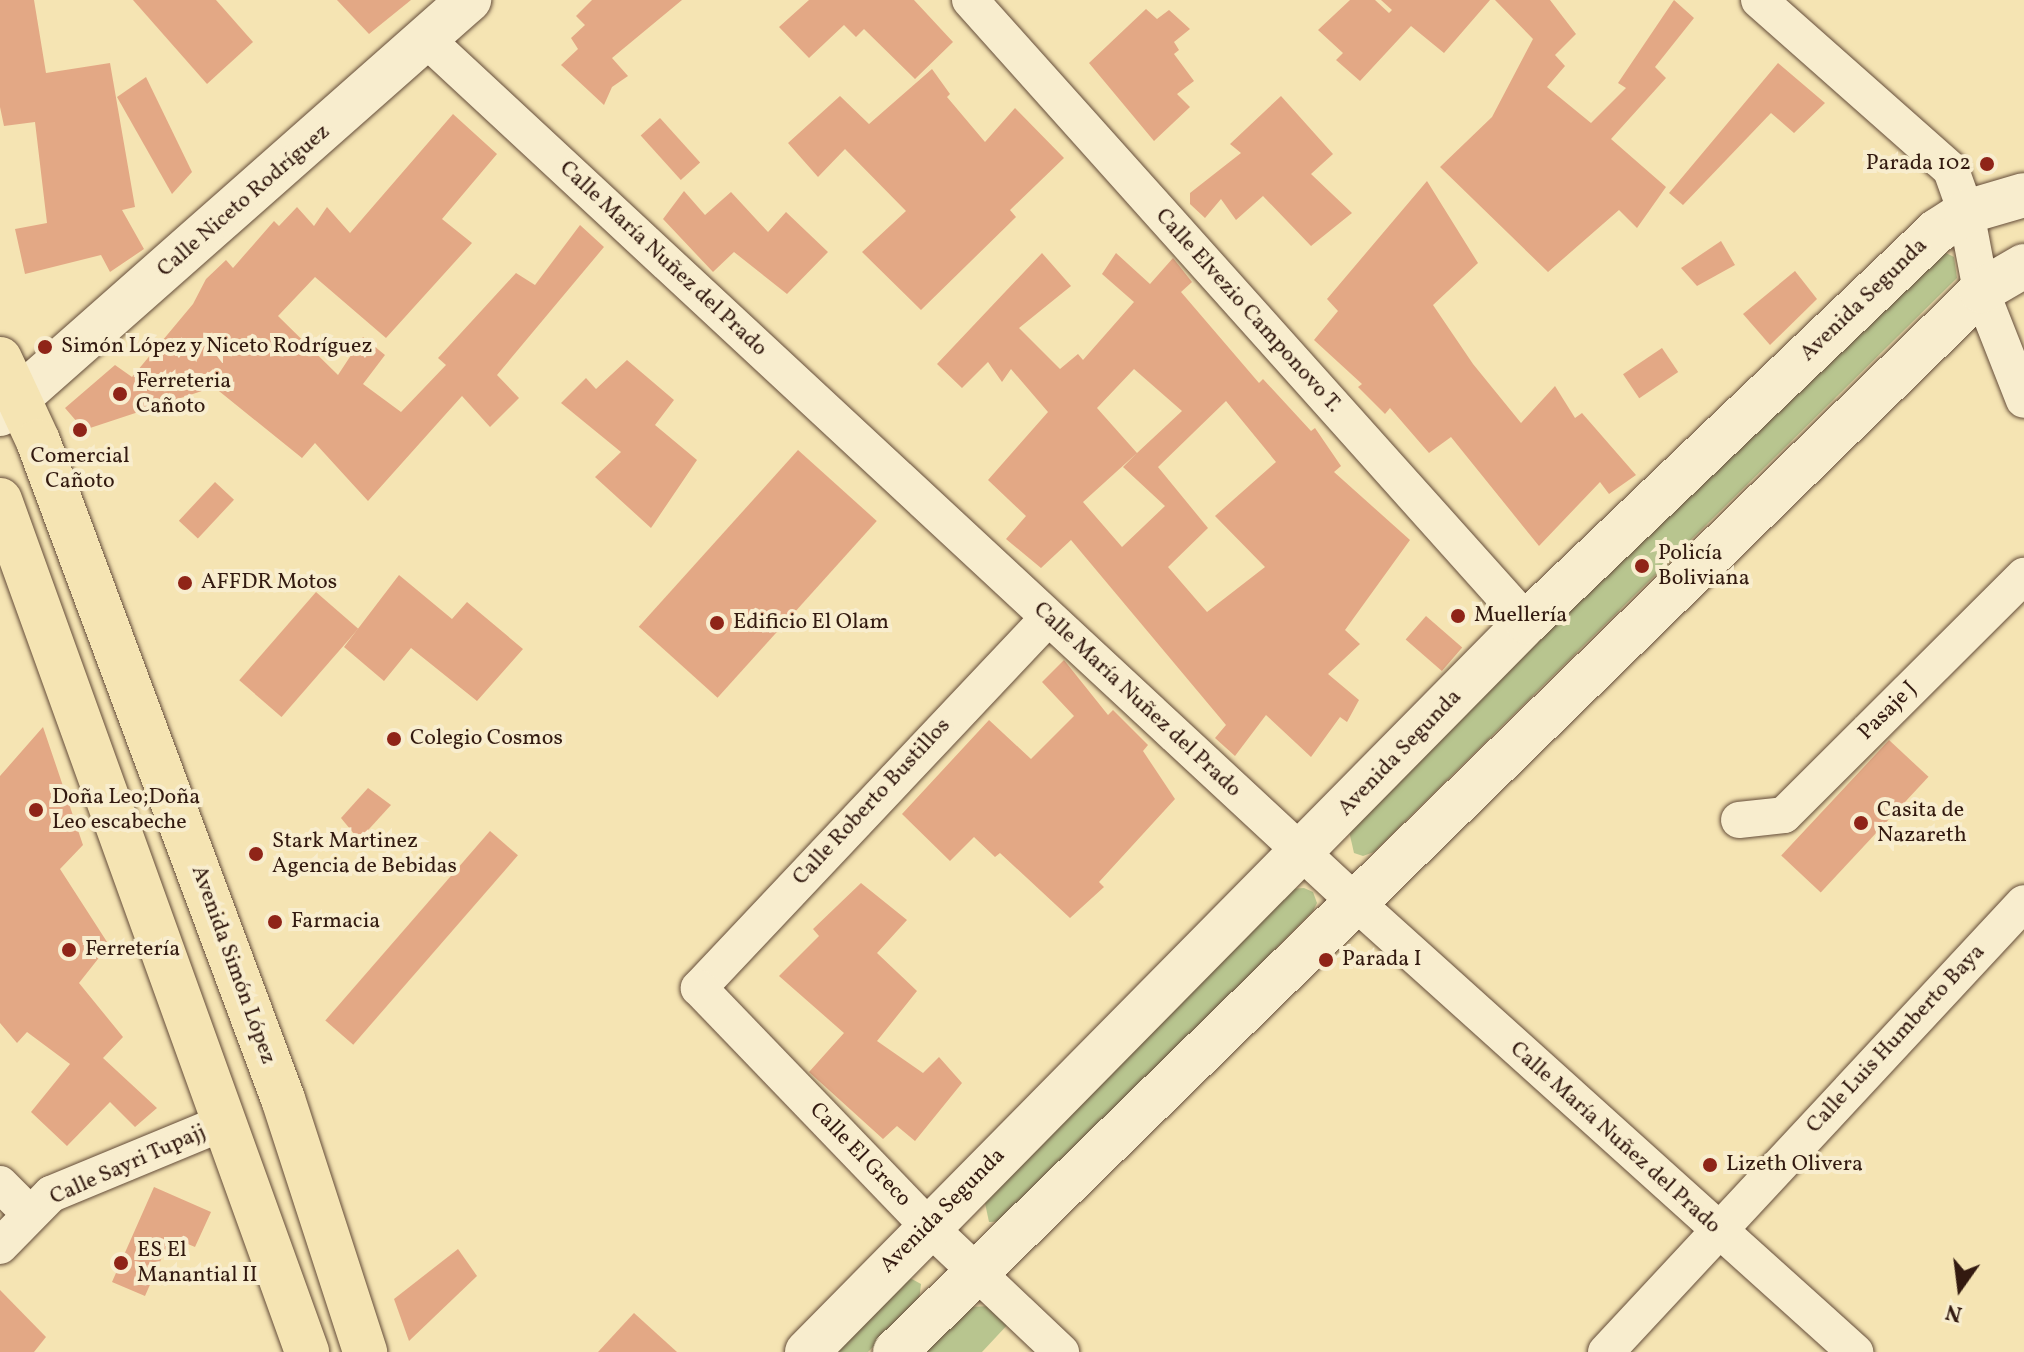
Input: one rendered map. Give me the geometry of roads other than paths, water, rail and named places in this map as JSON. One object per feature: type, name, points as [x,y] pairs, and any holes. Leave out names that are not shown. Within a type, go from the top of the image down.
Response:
[{"type":"main road","name":"Calle Niceto Rodríguez","points":[[9,407],[469,0]]},
{"type":"main road","name":"Avenida Segunda","points":[[807,1352],[927,1225],[1303,853],[1527,622],[1937,231],[1966,212],[2024,195]]},
{"type":"main road","points":[[895,1352],[1353,900],[1981,291],[2024,266]]},
{"type":"main road","name":"Avenida Simón López","points":[[0,359],[9,407],[38,441],[283,1099],[365,1352]]},
{"type":"main road","points":[[0,500],[307,1352]]},
{"type":"street","name":"Calle Elvezio Camponovo T.","points":[[970,0],[1527,622]]},
{"type":"street","points":[[1759,0],[1951,170],[1966,212],[1981,291],[2024,400]]},
{"type":"street","name":"Calle María Nuñez del Prado","points":[[427,40],[1353,900],[1855,1352]]},
{"type":"street","name":"Pasaje J","points":[[1739,820],[1784,815],[2024,576]]},
{"type":"street","name":"Calle Roberto Bustillos","points":[[699,988],[1048,618]]},
{"type":"street","name":"Calle Luis Humberto Baya","points":[[1606,1352],[2024,903]]},
{"type":"street","name":"Calle El Greco","points":[[699,988],[927,1225],[1061,1352]]},
{"type":"street","name":"Calle Sayri Tupajj","points":[[0,1246],[51,1194],[225,1122]]},
{"type":"street","points":[[0,1184],[30,1214]]},
{"type":"place","name":"Parada 102","points":[[1987,164]]},
{"type":"place","name":"Simón López y Niceto Rodríguez","points":[[45,347]]},
{"type":"place","name":"Ferreteria Cañoto","points":[[120,394]]},
{"type":"place","name":"Comercial Cañoto","points":[[80,430]]},
{"type":"place","name":"Policía Boliviana","points":[[1642,566]]},
{"type":"place","name":"AFFDR Motos","points":[[185,583]]},
{"type":"place","name":"Muellería","points":[[1458,616]]},
{"type":"place","name":"Edificio El Olam","points":[[717,623]]},
{"type":"place","name":"Colegio Cosmos","points":[[394,739]]},
{"type":"place","name":"Doña Leo;Doña Leo escabeche","points":[[36,810]]},
{"type":"place","name":"Casita de Nazareth","points":[[1861,823]]},
{"type":"place","name":"Stark Martinez Agencia de Bebidas","points":[[256,854]]},
{"type":"place","name":"Farmacia","points":[[275,922]]},
{"type":"place","name":"Ferretería","points":[[69,950]]},
{"type":"place","name":"Parada I","points":[[1326,960]]},
{"type":"place","name":"Lizeth Olivera","points":[[1710,1165]]},
{"type":"place","name":"ES El Manantial II","points":[[121,1263]]}]
